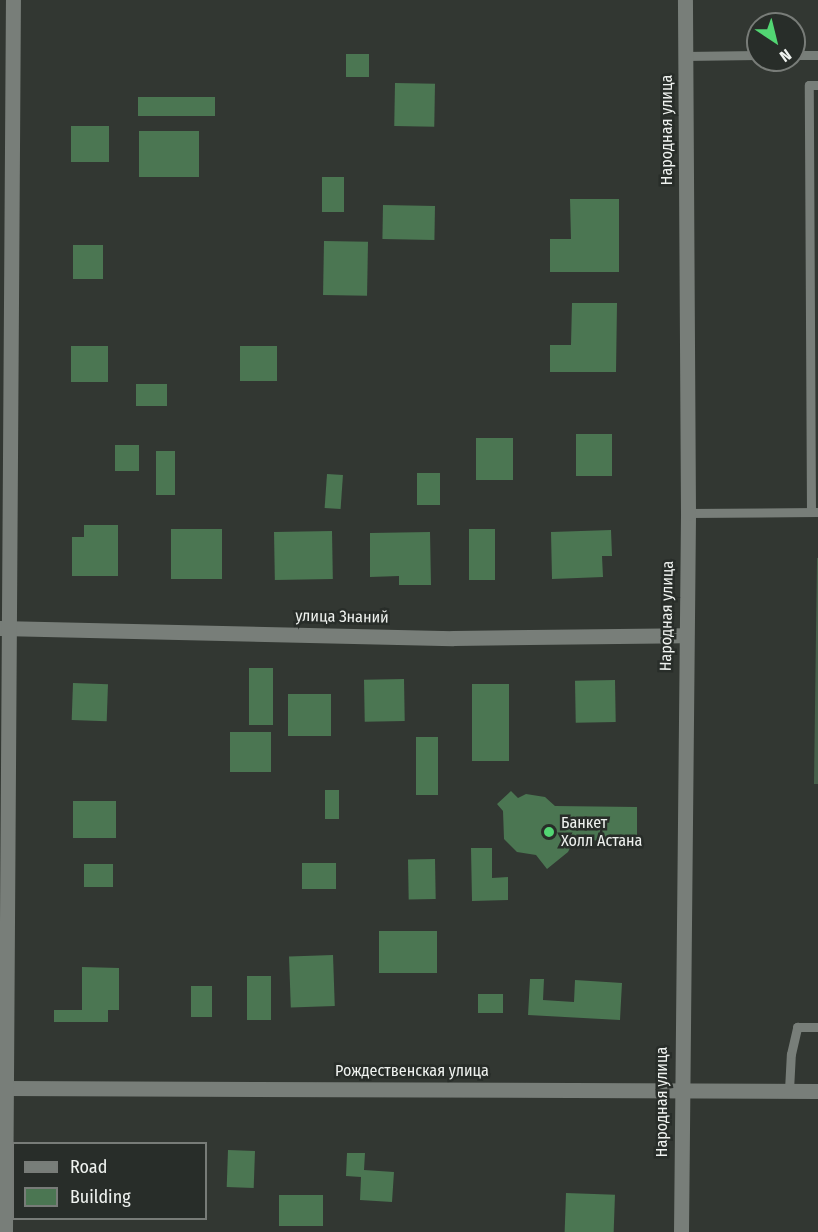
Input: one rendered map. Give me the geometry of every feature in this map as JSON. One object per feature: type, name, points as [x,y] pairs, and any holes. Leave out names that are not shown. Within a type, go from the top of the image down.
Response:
[{"type":"street","points":[[5,1232],[5,628],[13,0]]},
{"type":"street","name":"Народная улица","points":[[681,1232],[684,635],[688,513],[685,0]]},
{"type":"street","name":"улица Знаний","points":[[5,628],[453,638],[684,635]]},
{"type":"street","name":"Рождественская улица","points":[[5,1088],[818,1091]]},
{"type":"lane","points":[[684,56],[746,56]]},
{"type":"lane","points":[[688,513],[814,512],[809,85],[818,85]]},
{"type":"lane","points":[[789,1090],[790,1054],[798,1027],[818,1027]]},
{"type":"green space","points":[[817,558],[818,784],[814,784]]},
{"type":"building","points":[[346,54],[369,54],[369,77],[346,77]]},
{"type":"building","points":[[395,83],[435,84],[434,127],[394,126]]},
{"type":"building","points":[[138,97],[215,97],[215,116],[138,116]]},
{"type":"building","points":[[71,126],[109,126],[109,162],[71,162]]},
{"type":"building","points":[[139,131],[199,131],[199,177],[139,177]]},
{"type":"building","points":[[322,177],[344,177],[344,212],[322,212]]},
{"type":"building","points":[[570,199],[619,199],[619,272],[550,272],[550,239],[571,239]]},
{"type":"building","points":[[383,205],[435,206],[434,240],[382,239]]},
{"type":"building","points":[[324,241],[368,242],[367,296],[323,295]]},
{"type":"building","points":[[73,245],[103,245],[103,279],[73,279]]},
{"type":"building","points":[[572,303],[617,303],[616,372],[550,372],[550,345],[571,345]]},
{"type":"building","points":[[71,346],[108,346],[108,382],[71,382]]},
{"type":"building","points":[[240,346],[277,346],[277,381],[240,381]]},
{"type":"building","points":[[136,384],[167,384],[167,406],[136,406]]},
{"type":"building","points":[[576,434],[612,434],[612,476],[576,476]]},
{"type":"building","points":[[476,438],[513,438],[513,480],[476,480]]},
{"type":"building","points":[[115,445],[139,445],[139,471],[115,471]]},
{"type":"building","points":[[156,451],[175,451],[175,495],[156,495]]},
{"type":"building","points":[[417,473],[440,473],[440,505],[417,505]]},
{"type":"building","points":[[327,474],[343,475],[341,509],[325,508]]},
{"type":"building","points":[[84,525],[118,525],[118,576],[72,576],[72,537],[84,537]]},
{"type":"building","points":[[171,529],[222,529],[222,579],[171,579]]},
{"type":"building","points":[[469,529],[495,529],[495,580],[469,580]]},
{"type":"building","points":[[611,530],[612,556],[602,556],[603,577],[552,579],[551,532]]},
{"type":"building","points":[[332,531],[333,579],[275,580],[274,532]]},
{"type":"building","points":[[430,532],[431,585],[399,585],[399,576],[370,577],[370,533]]},
{"type":"building","points":[[249,668],[273,668],[273,725],[249,725]]},
{"type":"building","points":[[404,679],[405,721],[365,722],[364,680]]},
{"type":"building","points":[[615,680],[616,722],[576,723],[575,681]]},
{"type":"building","points":[[73,683],[108,684],[107,721],[72,720]]},
{"type":"building","points":[[472,684],[509,684],[509,761],[472,761]]},
{"type":"building","points":[[288,694],[331,694],[331,736],[288,736]]},
{"type":"building","points":[[230,732],[271,732],[271,772],[230,772]]},
{"type":"building","points":[[416,737],[438,737],[438,795],[416,795]]},
{"type":"building","points":[[325,790],[339,790],[339,819],[325,819]]},
{"type":"building","points":[[511,791],[518,798],[526,794],[545,797],[555,806],[637,807],[637,841],[574,840],[568,852],[547,869],[536,855],[517,852],[504,839],[503,811],[497,804]]},
{"type":"building","points":[[73,801],[116,801],[116,838],[73,838]]},
{"type":"building","points":[[471,848],[492,848],[492,878],[508,877],[508,900],[472,901]]},
{"type":"building","points":[[408,859],[435,859],[436,899],[409,899]]},
{"type":"building","points":[[302,863],[336,863],[336,889],[302,889]]},
{"type":"building","points":[[84,864],[113,864],[113,887],[84,887]]},
{"type":"building","points":[[379,931],[437,931],[437,973],[379,973]]},
{"type":"building","points":[[333,955],[335,1006],[291,1008],[289,957]]},
{"type":"building","points":[[82,967],[119,968],[119,1010],[108,1010],[108,1022],[54,1022],[54,1010],[82,1010]]},
{"type":"building","points":[[247,976],[271,976],[271,1020],[247,1020]]},
{"type":"building","points":[[530,979],[544,979],[543,1000],[574,1002],[575,980],[622,983],[620,1020],[528,1015]]},
{"type":"building","points":[[191,986],[212,986],[212,1017],[191,1017]]},
{"type":"building","points":[[478,994],[503,994],[503,1013],[478,1013]]},
{"type":"building","points":[[228,1150],[255,1151],[254,1188],[227,1187]]},
{"type":"building","points":[[347,1153],[365,1153],[364,1170],[394,1172],[392,1202],[360,1200],[361,1177],[346,1176]]},
{"type":"building","points":[[566,1193],[615,1195],[614,1232],[565,1232]]},
{"type":"building","points":[[279,1195],[323,1195],[323,1226],[279,1226]]},
{"type":"place","name":"Банкет Холл Астана","points":[[549,832]]}]
